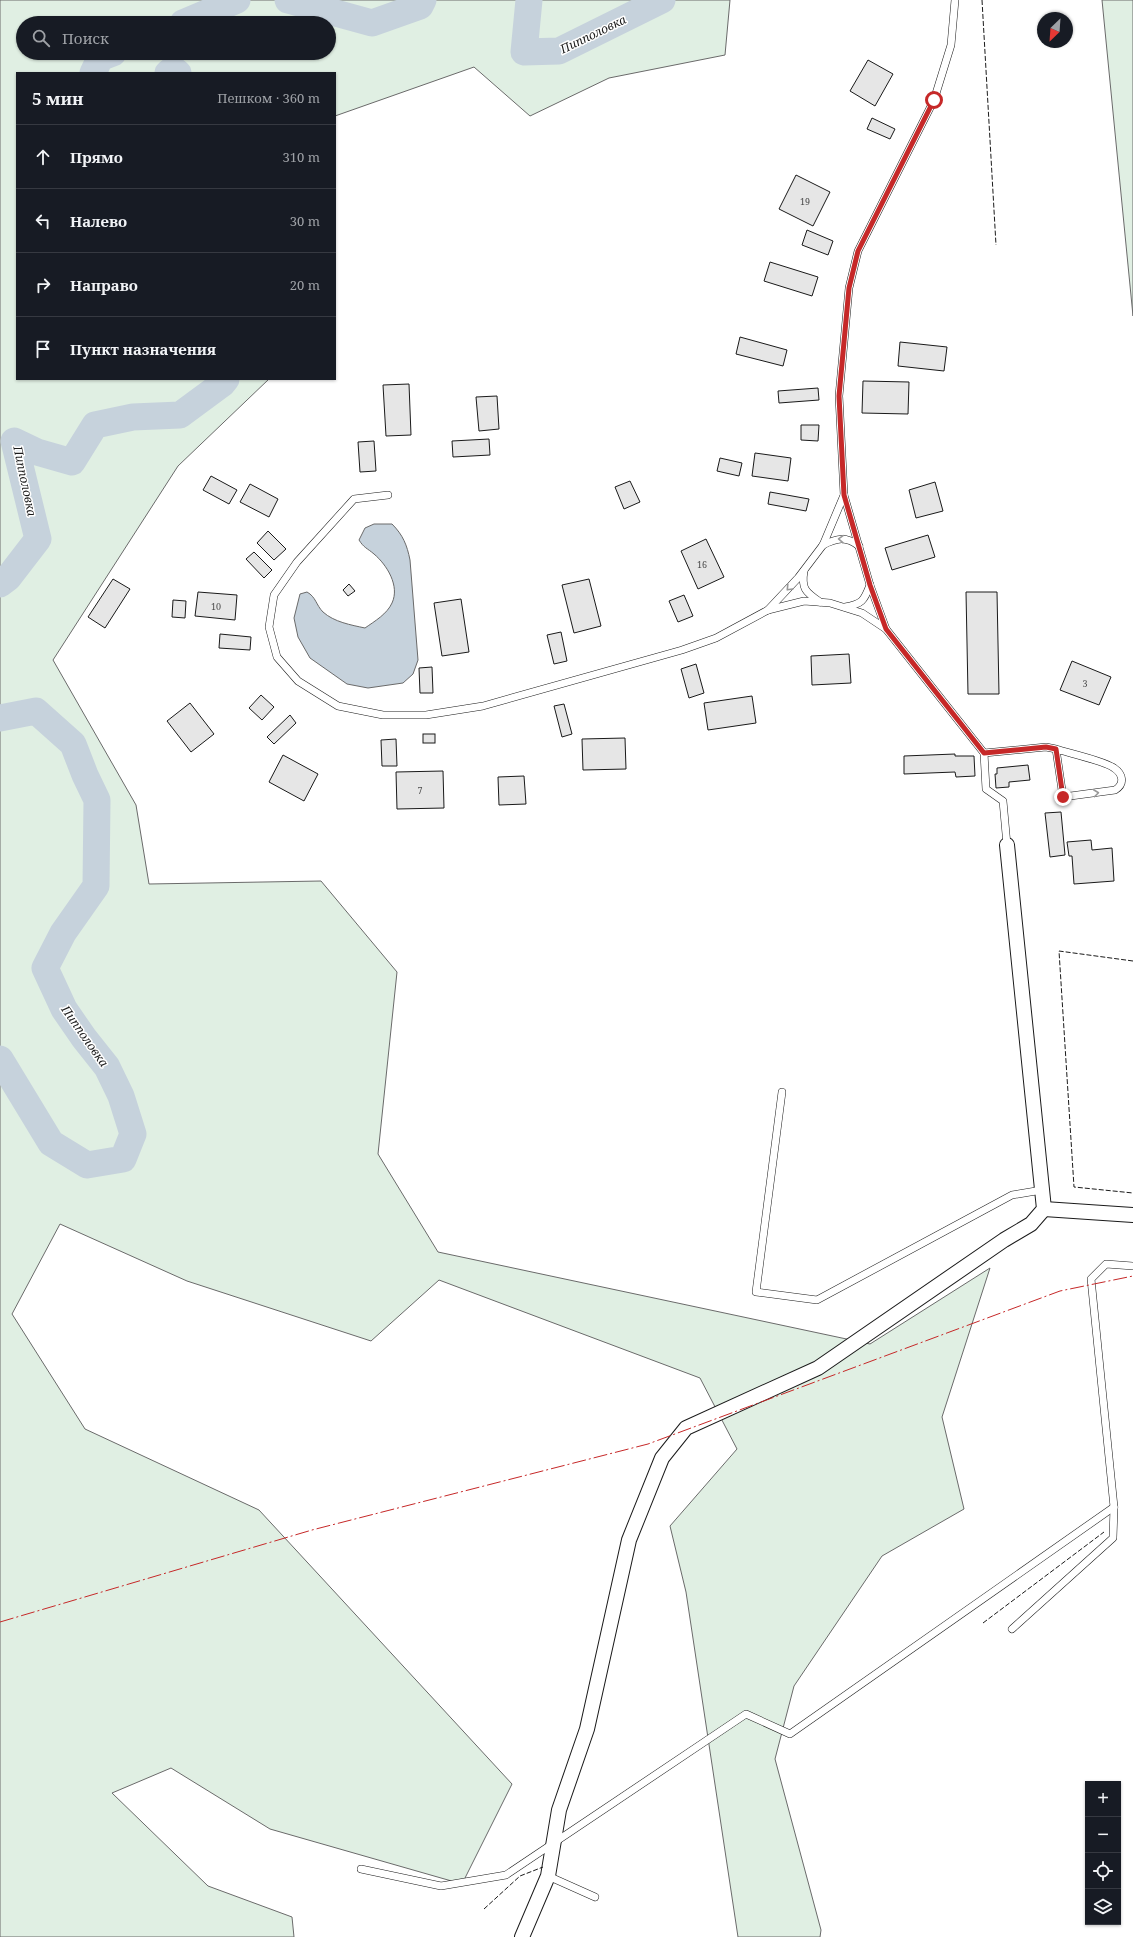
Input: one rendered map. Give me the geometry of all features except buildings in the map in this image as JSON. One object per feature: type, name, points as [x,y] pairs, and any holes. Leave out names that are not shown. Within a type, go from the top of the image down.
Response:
[{"type":"street","points":[[522,1937],[548,1876],[559,1810],[587,1729],[629,1540],[662,1458],[686,1428],[818,1368],[1004,1240],[1031,1224],[1044,1209],[1007,845]]},
{"type":"street","points":[[1044,1209],[1133,1215]]},
{"type":"lane","points":[[886,629],[870,585],[844,495],[839,396],[849,288],[858,251],[934,100],[951,45],[955,0]]},
{"type":"lane","points":[[388,495],[354,499],[297,562],[274,595],[269,627],[277,658],[298,681],[338,706],[383,715],[426,715],[483,706],[682,650],[716,638],[768,610],[804,602],[830,603],[862,613],[886,629],[984,753],[986,789],[1004,801],[1007,845]]},
{"type":"lane","points":[[768,610],[805,569],[823,545],[844,495]]},
{"type":"lane","points":[[823,545],[834,539],[841,538],[851,540],[859,546]]},
{"type":"lane","points":[[805,569],[802,582],[805,591],[820,602]]},
{"type":"lane","points":[[845,608],[856,605],[865,599],[870,585]]},
{"type":"lane","points":[[984,753],[1046,747],[1056,749],[1113,767],[1121,775],[1122,781],[1120,787],[1115,790],[1063,797],[1056,749]]},
{"type":"lane","points":[[782,1092],[756,1292],[817,1300],[1012,1196],[1042,1190]]},
{"type":"lane","points":[[1012,1629],[1113,1538],[1114,1507],[1091,1279],[1106,1264],[1133,1266]]},
{"type":"lane","points":[[361,1869],[441,1886],[506,1875],[746,1714],[790,1734],[1114,1507]]},
{"type":"lane","points":[[548,1876],[595,1897]]},
{"type":"green space","points":[[0,0],[730,0],[725,55],[609,78],[530,116],[474,67],[336,116],[336,72],[16,72],[16,380],[268,380],[178,466],[53,660],[136,805],[149,884],[321,881],[397,972],[378,1154],[438,1252],[870,1344],[990,1268],[942,1417],[964,1509],[882,1556],[794,1686],[775,1759],[821,1930],[820,1937],[738,1937],[686,1592],[670,1526],[737,1449],[700,1378],[439,1280],[371,1341],[187,1281],[60,1224],[12,1314],[85,1429],[259,1510],[512,1784],[462,1884],[270,1829],[171,1768],[112,1793],[208,1886],[292,1917],[294,1937],[0,1937]]},
{"type":"green space","points":[[1102,0],[1133,0],[1133,316]]},
{"type":"shaded area","points":[[374,524],[392,524],[404,540],[410,560],[418,660],[413,674],[403,683],[368,688],[347,684],[310,658],[298,637],[294,618],[300,594],[307,592],[327,615],[337,621],[354,626],[365,628],[387,611],[394,596],[391,576],[379,559],[359,540],[365,528]]},
{"type":"waterway","name":"Пипполовка","points":[[199,16],[237,0]]},
{"type":"waterway","name":"Пипполовка","points":[[288,0],[372,23],[420,6],[423,0]]},
{"type":"waterway","name":"Пипполовка","points":[[529,0],[524,52],[559,51],[662,0]]},
{"type":"waterway","name":"Пипполовка","points":[[93,72],[99,60]]},
{"type":"waterway","name":"Пипполовка","points":[[169,72],[173,69],[177,72]]},
{"type":"waterway","name":"Пипполовка","points":[[0,584],[8,578],[38,539],[14,441],[37,452],[72,462],[95,425],[133,417],[180,415],[222,384],[225,380]]},
{"type":"waterway","name":"Пипполовка","points":[[0,718],[36,711],[73,744],[97,800],[96,886],[63,933],[45,968],[64,1009],[84,1038],[107,1067],[121,1096],[133,1134],[123,1159],[87,1165],[51,1143],[0,1059]]},
{"type":"fence","points":[[982,0],[996,245]]},
{"type":"fence","points":[[1133,961],[1059,951],[1074,1187],[1133,1193]]},
{"type":"fence","points":[[983,1623],[1104,1532]]},
{"type":"fence","points":[[484,1909],[520,1876],[543,1867]]},
{"type":"power","points":[[0,1622],[312,1530],[648,1444],[1060,1291],[1133,1276]]},
{"type":"route","points":[[934,100],[858,251],[849,288],[839,396],[844,495],[870,585],[886,629],[984,753],[1046,747],[1056,749],[1063,797]]}]
